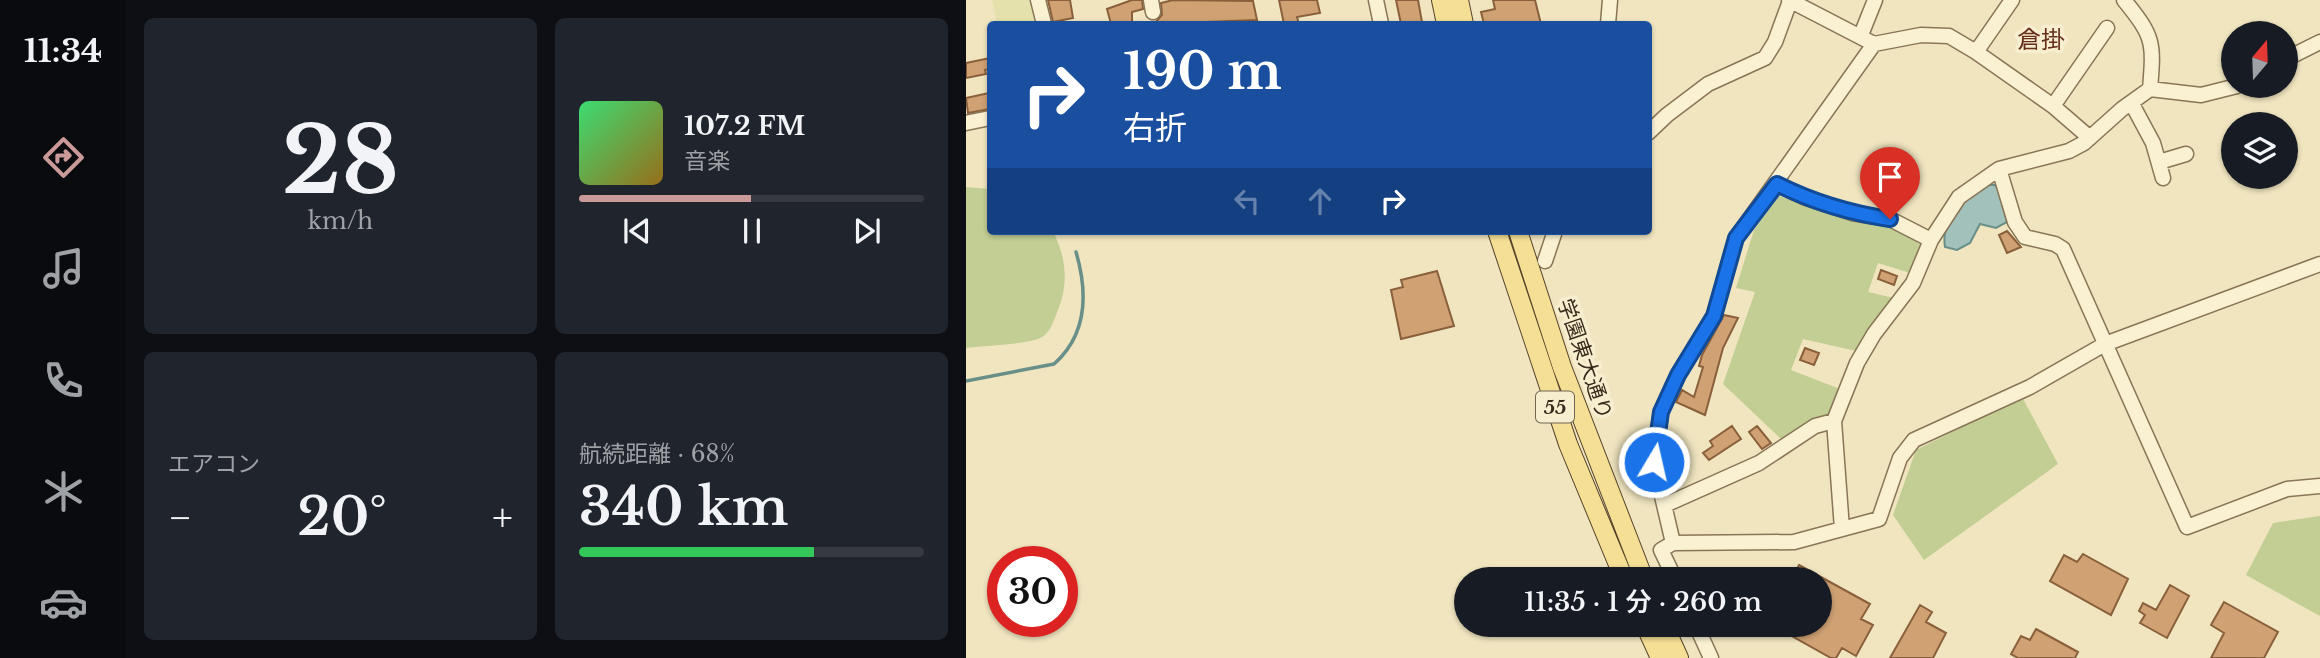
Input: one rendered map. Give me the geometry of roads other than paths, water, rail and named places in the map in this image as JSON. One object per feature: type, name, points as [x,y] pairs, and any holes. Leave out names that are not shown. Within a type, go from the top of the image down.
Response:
[{"type":"main road","points":[[1441,0],[1445,21]]},
{"type":"main road","points":[[1459,0],[1463,21]]},
{"type":"main road","name":"学園東大通り","points":[[1498,235],[1568,444],[1619,567]]},
{"type":"main road","name":"学園東大通り","points":[[1519,235],[1566,379],[1639,567]]},
{"type":"main road","points":[[1650,637],[1660,658]]},
{"type":"main road","points":[[1669,637],[1679,658]]},
{"type":"street","points":[[1038,0],[1043,21]]},
{"type":"street","points":[[1376,0],[1380,21]]},
{"type":"street","points":[[1608,21],[1610,0]]},
{"type":"street","points":[[1652,129],[1708,84],[1765,58],[1776,42],[1789,0],[1861,34],[1874,44]]},
{"type":"street","points":[[1861,34],[1875,0]]},
{"type":"street","points":[[1976,52],[2012,0]]},
{"type":"street","points":[[1842,529],[1834,421],[1857,363],[1874,334],[1913,283],[1931,240],[1959,197],[1999,169],[2069,151],[2090,138],[2150,89],[2152,41],[2146,27],[2123,0]]},
{"type":"street","points":[[2053,106],[2107,28]]},
{"type":"street","points":[[1673,543],[1654,462],[1661,412],[1678,375],[1714,316],[1736,238],[1777,184],[1874,44],[1921,35],[1949,36],[2053,106],[2090,138]]},
{"type":"street","points":[[2298,53],[2320,42]]},
{"type":"street","points":[[2150,89],[2183,95],[2201,95],[2221,90]]},
{"type":"street","points":[[2132,104],[2153,143],[2163,177]]},
{"type":"street","points":[[966,123],[987,119]]},
{"type":"street","points":[[2159,162],[2186,154]]},
{"type":"street","points":[[1999,169],[2020,230],[2025,237],[2055,244],[2063,249],[2187,527],[2287,489],[2320,486]]},
{"type":"street","points":[[1777,184],[1806,198],[1852,213],[1890,219],[1931,240]]},
{"type":"street","points":[[1545,261],[1554,235]]},
{"type":"street","points":[[1669,567],[1661,550],[1673,543],[1794,542],[1879,519],[1900,458],[1914,440],[2030,387],[2105,344],[2320,264]]},
{"type":"street","points":[[1665,505],[1759,463],[1815,426],[1834,421]]},
{"type":"street","points":[[1701,637],[1711,658]]},
{"type":"water","points":[[1989,185],[1995,185],[1998,189],[2007,222],[1996,228],[1980,224],[1970,243],[1957,250],[1945,247],[1947,227],[1956,210],[1972,195]]},
{"type":"waterway","points":[[966,381],[1054,364],[1065,352],[1079,326],[1082,312],[1082,283],[1076,252]]},
{"type":"district","name":"倉掛","points":[[2041,39]]}]
